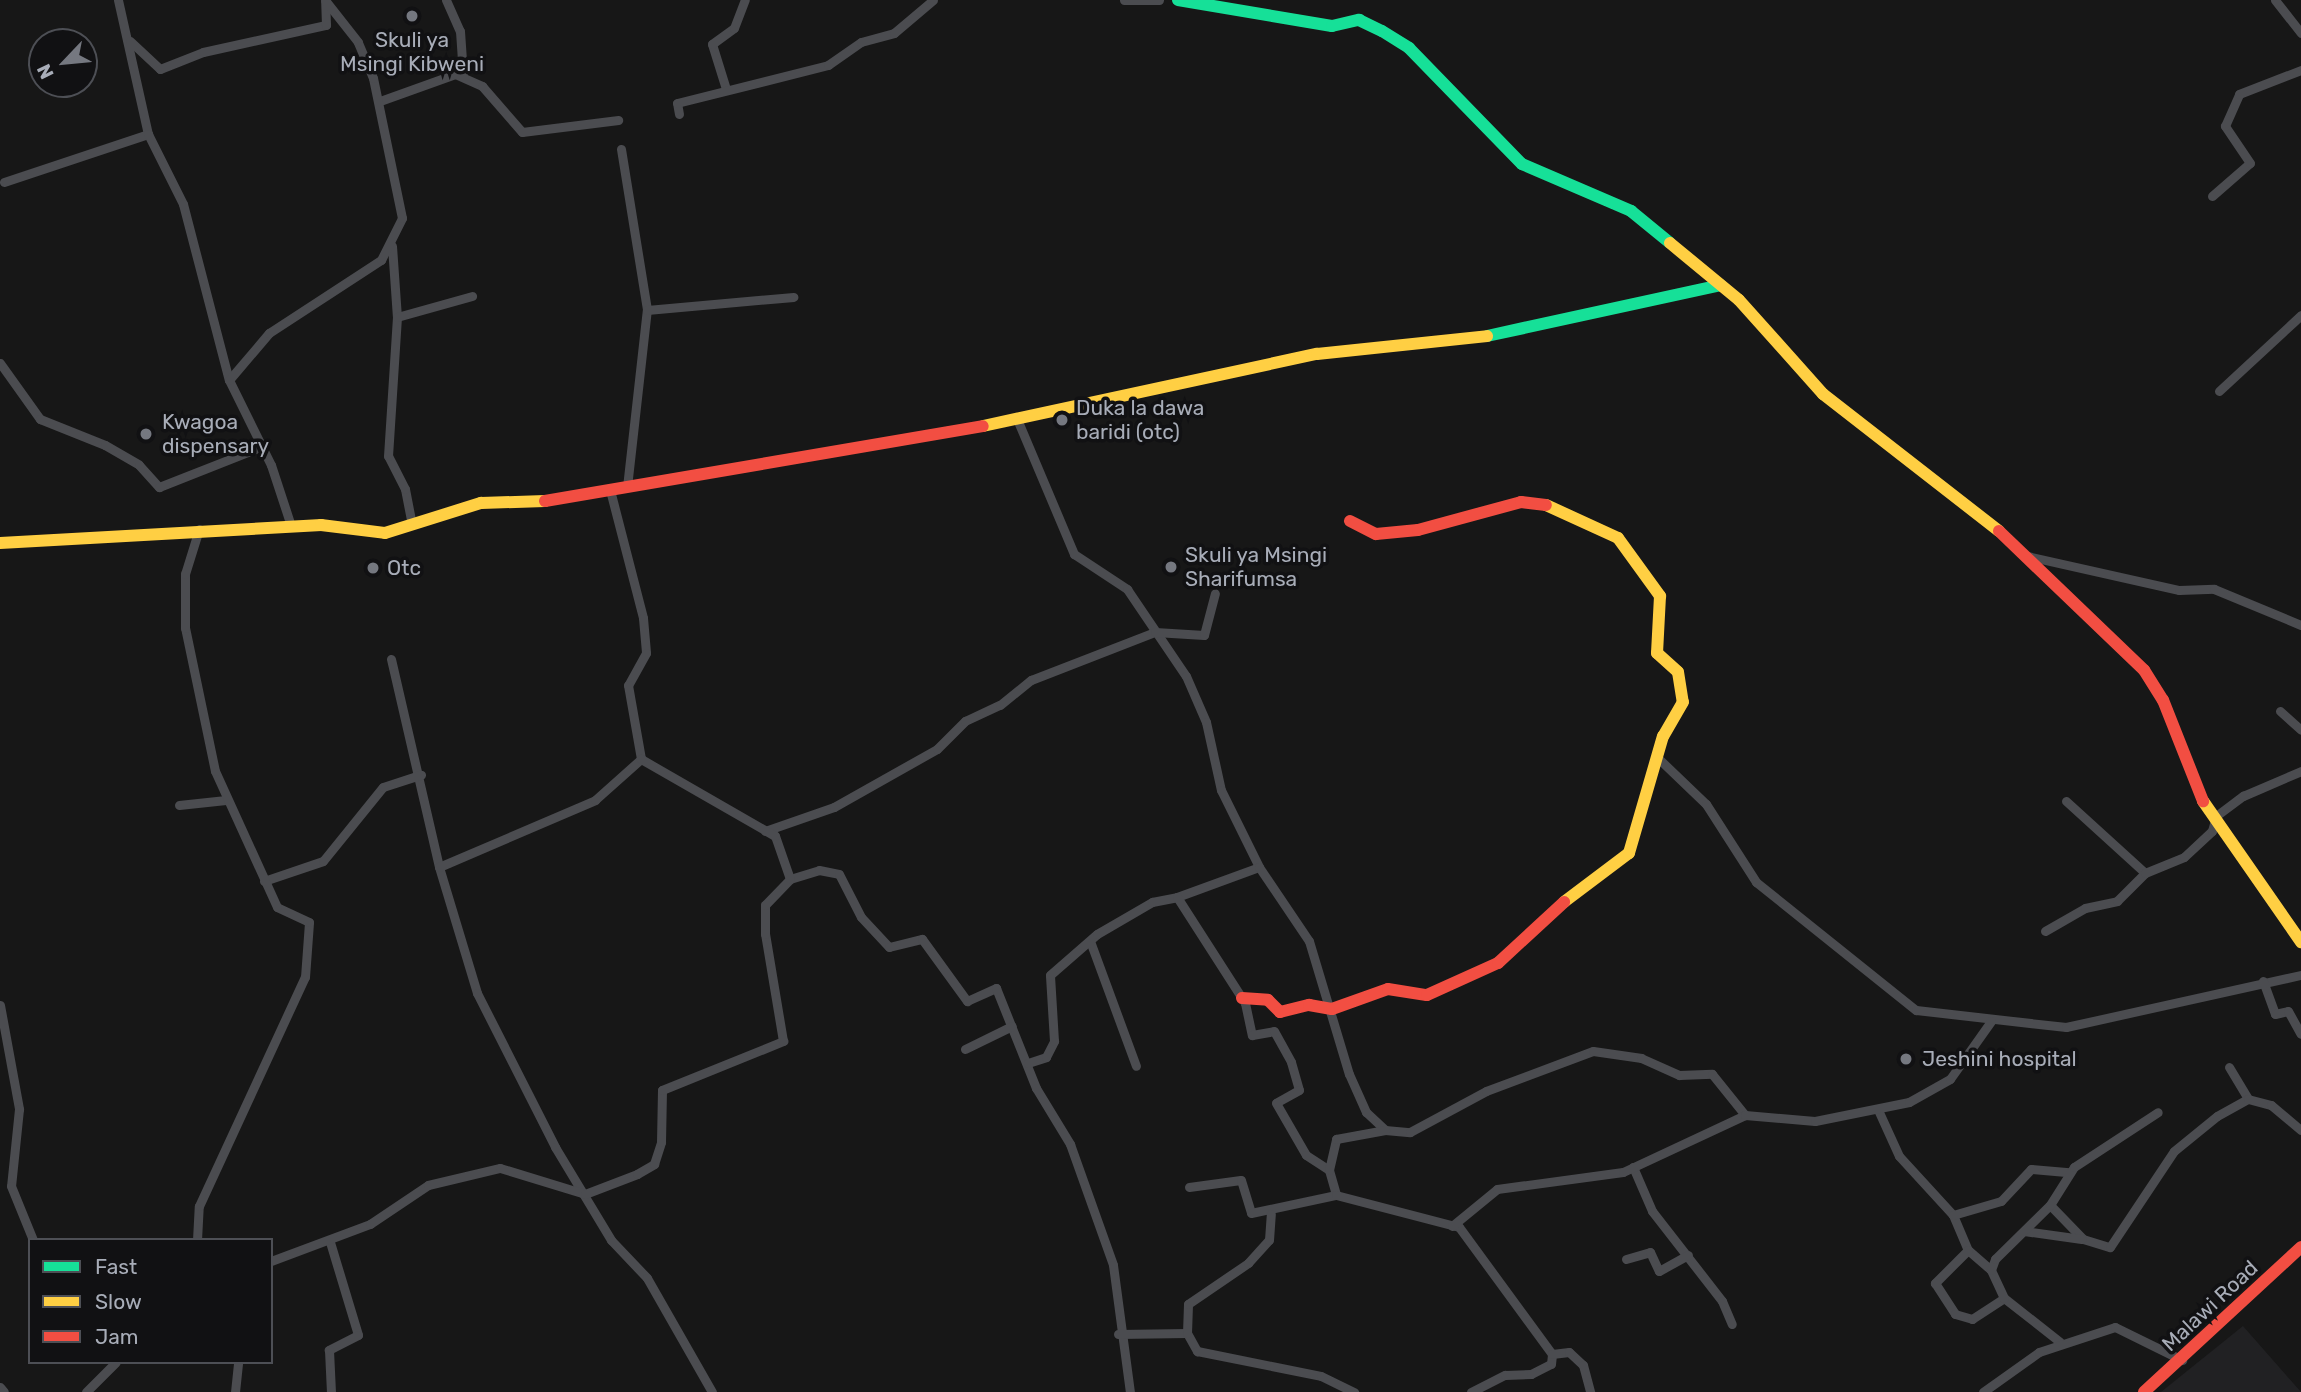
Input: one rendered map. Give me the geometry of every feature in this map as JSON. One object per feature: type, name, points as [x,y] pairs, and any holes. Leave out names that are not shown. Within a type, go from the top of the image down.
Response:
[{"type":"street","points":[[118,0],[130,41],[148,134],[183,204],[229,380],[263,446],[291,526]]},
{"type":"street","points":[[130,41],[160,69],[213,49],[326,25],[325,0],[358,41],[380,100],[402,218],[392,243],[367,271],[268,333],[229,380]]},
{"type":"street","points":[[446,0],[460,31],[463,75]]},
{"type":"street","points":[[726,89],[712,44],[734,28],[745,0]]},
{"type":"street","points":[[678,114],[677,103],[828,65],[861,42],[894,33],[933,0]]},
{"type":"street","points":[[1124,0],[1159,0]]},
{"type":"street","points":[[1178,0],[1332,26],[1359,20],[1382,31],[1409,48],[1522,164],[1630,211],[1721,285],[1823,394],[1982,513],[2144,670],[2163,700],[2182,763],[2301,942]]},
{"type":"street","points":[[2275,0],[2301,33]]},
{"type":"street","points":[[2212,196],[2250,163],[2225,126],[2239,94],[2301,70]]},
{"type":"street","points":[[380,100],[463,75],[482,86],[522,132],[618,120]]},
{"type":"street","points":[[4,182],[148,134]]},
{"type":"street","points":[[621,149],[647,310],[627,487]]},
{"type":"street","points":[[392,243],[397,317],[388,456],[405,489],[412,525]]},
{"type":"street","points":[[0,543],[199,529],[291,526],[360,525],[384,533],[481,503],[550,501],[716,469],[818,459],[853,446],[1017,419],[1161,383],[1317,354],[1495,335],[1721,285]]},
{"type":"street","points":[[397,317],[472,296]]},
{"type":"street","points":[[647,310],[793,297]]},
{"type":"street","points":[[2219,391],[2301,315]]},
{"type":"street","points":[[0,363],[40,419],[105,444],[139,465],[159,487],[263,446]]},
{"type":"street","points":[[1017,419],[1073,554],[1127,589],[1195,695],[1220,790],[1259,867],[1309,941],[1332,1009],[1349,1074],[1366,1112],[1385,1130]]},
{"type":"street","points":[[610,490],[643,618],[646,653],[628,685],[641,759],[775,836],[790,880]]},
{"type":"street","points":[[1242,998],[1268,1000],[1280,1012],[1309,1005],[1332,1009],[1388,989],[1427,995],[1498,963],[1583,885],[1629,853],[1683,690],[1678,671],[1657,653],[1660,596],[1618,538],[1559,506],[1521,502],[1418,530],[1376,534],[1350,521]]},
{"type":"street","points":[[197,1238],[199,1206],[233,1123],[305,976],[309,922],[277,907],[226,800],[185,628],[185,573],[199,529]]},
{"type":"street","points":[[2024,555],[2179,590],[2214,589],[2301,625]]},
{"type":"street","points":[[765,831],[834,807],[937,749],[965,721],[1000,705],[1031,680],[1098,659],[1155,632],[1204,635],[1215,593]]},
{"type":"street","points":[[391,660],[421,775],[439,867],[477,993],[611,1240],[647,1278],[712,1392]]},
{"type":"street","points":[[2280,711],[2301,730]]},
{"type":"street","points":[[439,867],[595,800],[641,759]]},
{"type":"street","points":[[1660,759],[1669,775],[1706,804],[1756,882],[1865,973],[1916,1010],[1991,1021],[2066,1027],[2263,981],[2301,975]]},
{"type":"street","points":[[2045,931],[2085,908],[2117,901],[2145,873],[2184,857],[2212,831],[2216,816],[2243,796],[2301,771]]},
{"type":"street","points":[[264,881],[323,861],[383,788],[421,775]]},
{"type":"street","points":[[179,805],[226,800]]},
{"type":"street","points":[[2066,801],[2145,873]]},
{"type":"street","points":[[1028,1063],[1046,1057],[1054,1041],[1054,1001],[1046,982],[1090,941],[1152,902],[1177,897],[1259,867]]},
{"type":"street","points":[[273,1260],[330,1242],[370,1224],[428,1185],[500,1168],[584,1194],[654,1164],[661,1142],[662,1090],[783,1041],[771,995],[776,989],[765,905],[790,880],[819,870],[839,874],[862,917],[889,947],[922,939],[967,1001],[996,988],[1028,1063],[1070,1144],[1113,1265],[1118,1334],[1130,1392]]},
{"type":"street","points":[[1177,897],[1242,998],[1252,1035],[1274,1031],[1291,1062],[1299,1090],[1276,1102],[1289,1131],[1306,1156],[1329,1170]]},
{"type":"street","points":[[1090,941],[1136,1066]]},
{"type":"street","points":[[2263,981],[2275,1014],[2288,1011],[2301,1034]]},
{"type":"street","points":[[0,1005],[19,1109],[11,1186],[32,1238]]},
{"type":"street","points":[[1452,1226],[1497,1189],[1633,1167],[1745,1115],[1815,1121],[1879,1112],[1935,1092],[1977,1046],[1991,1021]]},
{"type":"street","points":[[965,1049],[1012,1026]]},
{"type":"street","points":[[1336,1195],[1329,1170],[1336,1139],[1385,1130],[1410,1132],[1486,1091],[1593,1051],[1642,1058],[1679,1075],[1712,1074],[1745,1115]]},
{"type":"street","points":[[2230,1067],[2248,1099],[2271,1105],[2301,1130]]},
{"type":"street","points":[[0,1084],[12,1082]]},
{"type":"street","points":[[2024,1231],[2083,1239],[2110,1247],[2174,1151],[2248,1099]]},
{"type":"street","points":[[1879,1112],[1899,1156],[1953,1214],[1968,1250],[1991,1270],[2004,1298],[2060,1342]]},
{"type":"street","points":[[1991,1270],[2050,1205],[2068,1172],[2158,1112]]},
{"type":"street","points":[[1633,1167],[1653,1211],[1688,1255],[1732,1324]]},
{"type":"street","points":[[1953,1214],[2001,1201],[2031,1169],[2068,1172]]},
{"type":"street","points":[[1189,1187],[1241,1180],[1247,1211],[1271,1214],[1336,1195],[1452,1226],[1489,1262],[1517,1314],[1552,1354],[1551,1364],[1531,1374],[1505,1375],[1471,1392]]},
{"type":"street","points":[[2050,1205],[2083,1239]]},
{"type":"street","points":[[1271,1214],[1269,1240],[1248,1263],[1188,1304],[1187,1333],[1197,1351],[1233,1363],[1321,1376],[1354,1392]]},
{"type":"street","points":[[330,1242],[358,1335],[329,1350],[331,1392]]},
{"type":"street","name":"Malawi Road","points":[[2144,1392],[2182,1360],[2301,1247]]},
{"type":"street","points":[[1968,1250],[1937,1278],[1944,1300],[1966,1320],[2004,1298]]},
{"type":"street","points":[[1626,1259],[1650,1252],[1659,1271],[1688,1255]]},
{"type":"street","points":[[1983,1392],[2060,1342],[2124,1328],[2182,1360]]},
{"type":"street","points":[[1118,1334],[1187,1333]]},
{"type":"street","points":[[1552,1354],[1569,1352],[1584,1365],[1590,1392]]},
{"type":"street","points":[[235,1392],[238,1364]]},
{"type":"street","points":[[86,1392],[105,1365]]},
{"type":"street","points":[[0,1387],[4,1392]]},
{"type":"shaded area","points":[[2243,1326],[2301,1392],[2161,1392]]},
{"type":"traffic: fast","points":[[1178,0],[1332,26],[1359,20],[1382,31],[1409,48],[1522,164],[1631,211],[1670,243]]},
{"type":"traffic: fast","points":[[1487,336],[1721,285]]},
{"type":"traffic: slow","points":[[1670,243],[1739,300],[1823,394],[1999,531]]},
{"type":"traffic: slow","points":[[983,426],[1317,354],[1487,336]]},
{"type":"traffic: slow","points":[[0,543],[321,525],[385,533],[481,503],[545,501]]},
{"type":"traffic: slow","points":[[1546,505],[1618,538],[1660,596],[1657,653],[1678,672],[1683,702],[1663,736],[1629,853],[1564,902]]},
{"type":"traffic: slow","points":[[2203,801],[2301,942]]},
{"type":"traffic: jam","points":[[545,501],[983,426]]},
{"type":"traffic: jam","points":[[1350,521],[1376,534],[1418,530],[1521,502],[1546,505]]},
{"type":"traffic: jam","points":[[1999,531],[2144,670],[2163,700],[2203,801]]},
{"type":"traffic: jam","points":[[1242,998],[1268,1000],[1280,1012],[1309,1005],[1332,1009],[1388,989],[1427,995],[1498,963],[1564,902]]},
{"type":"traffic: jam","points":[[2144,1392],[2301,1247]]},
{"type":"place","name":"Skuli ya Msingi Kibweni","points":[[412,16]]},
{"type":"place","name":"Duka la dawa baridi (otc)","points":[[1062,420]]},
{"type":"place","name":"Kwagoa dispensary","points":[[146,434]]},
{"type":"place","name":"Skuli ya Msingi Sharifumsa","points":[[1171,567]]},
{"type":"place","name":"Otc","points":[[373,568]]},
{"type":"place","name":"Jeshini hospital","points":[[1906,1059]]}]
